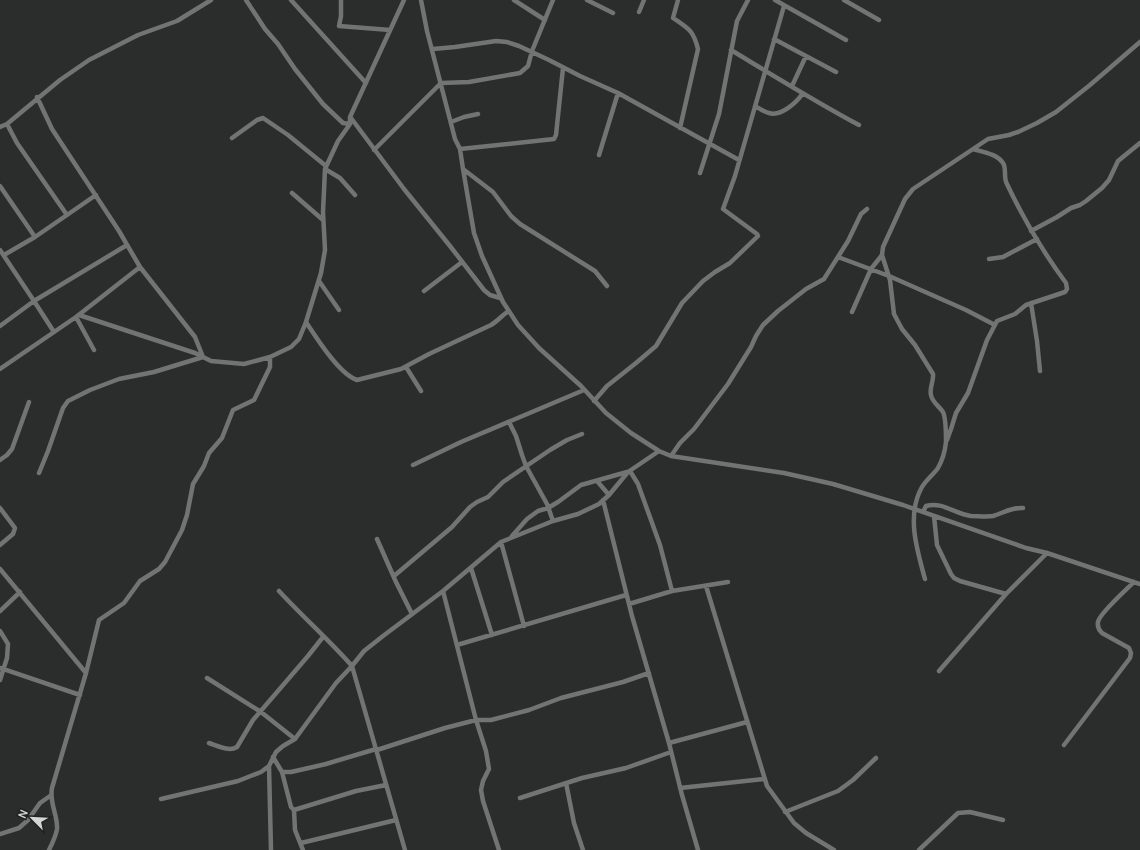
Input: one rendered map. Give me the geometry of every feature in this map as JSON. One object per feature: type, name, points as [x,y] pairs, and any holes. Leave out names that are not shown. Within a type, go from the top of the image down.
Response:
[{"type":"street","points":[[0,127],[7,124],[37,97],[89,60],[138,35],[177,21],[211,0]]},
{"type":"street","points":[[246,0],[265,29],[323,104],[343,123],[350,124]]},
{"type":"street","points":[[291,0],[366,83]]},
{"type":"street","points":[[341,0],[341,16],[339,26],[390,30]]},
{"type":"street","points":[[78,316],[195,353],[211,361],[237,364],[251,363],[270,357],[295,344],[299,340],[306,322],[319,281],[324,250],[323,220],[326,168],[338,141],[350,124],[350,117],[404,0]]},
{"type":"street","points":[[421,0],[455,139],[460,149],[474,233],[500,298],[508,311],[528,336],[617,423],[659,451],[671,456],[747,467],[819,480],[842,486],[923,512],[1026,548],[1047,553],[1140,584]]},
{"type":"street","points":[[514,0],[545,20]]},
{"type":"street","points":[[374,150],[441,83],[469,82],[520,73],[528,66],[532,51],[552,0]]},
{"type":"street","points":[[588,0],[613,13]]},
{"type":"street","points":[[639,12],[644,0]]},
{"type":"street","points":[[678,0],[673,18],[689,29],[695,36],[698,49],[680,128]]},
{"type":"street","points":[[700,173],[719,114],[737,21],[748,0]]},
{"type":"street","points":[[775,0],[846,40]]},
{"type":"street","points":[[844,0],[879,20]]},
{"type":"street","points":[[594,401],[607,386],[636,364],[656,346],[682,303],[703,282],[715,272],[730,263],[758,236],[723,209],[739,160],[784,6]]},
{"type":"street","points":[[774,39],[836,72]]},
{"type":"street","points":[[432,49],[455,48],[496,41],[506,42],[532,51],[563,68],[618,93],[739,160]]},
{"type":"street","points":[[946,442],[944,414],[931,396],[932,374],[916,345],[902,329],[894,314],[889,276],[882,255],[882,248],[901,206],[913,189],[988,139],[1009,136],[1056,112],[1140,42]]},
{"type":"street","points":[[731,50],[824,106],[860,125]]},
{"type":"street","points":[[792,86],[806,56]]},
{"type":"street","points":[[460,149],[554,139],[556,135],[563,68]]},
{"type":"street","points":[[599,155],[618,93]]},
{"type":"street","points":[[755,106],[770,114],[777,113],[790,107],[803,93]]},
{"type":"street","points":[[37,97],[52,129],[140,267],[195,338],[203,357]]},
{"type":"street","points":[[451,122],[478,114]]},
{"type":"street","points":[[350,117],[374,150],[487,293],[500,298]]},
{"type":"street","points":[[232,138],[257,120],[263,118],[288,135],[326,168],[340,178],[355,195]]},
{"type":"street","points":[[7,124],[17,144],[67,215]]},
{"type":"street","points":[[1031,231],[1086,201],[1109,180],[1118,161],[1140,143]]},
{"type":"street","points":[[925,579],[918,554],[913,518],[916,500],[922,488],[938,468],[956,413],[968,393],[987,340],[997,321],[1015,314],[1026,305],[1065,292],[1068,289],[1066,283],[1031,231],[1005,179],[1005,167],[1002,162],[987,153],[973,149]]},
{"type":"street","points":[[463,169],[493,192],[511,216],[520,224],[595,271],[607,286]]},
{"type":"street","points":[[0,186],[35,237]]},
{"type":"street","points":[[292,193],[323,220]]},
{"type":"street","points":[[4,255],[35,237],[96,196]]},
{"type":"street","points":[[671,456],[680,443],[694,429],[724,389],[751,347],[763,325],[806,289],[824,279],[854,230],[861,214],[867,209]]},
{"type":"street","points":[[988,259],[1003,257],[1037,239]]},
{"type":"street","points":[[0,326],[34,301],[127,245]]},
{"type":"street","points":[[0,250],[54,332]]},
{"type":"street","points":[[852,312],[871,270],[882,255]]},
{"type":"street","points":[[838,257],[889,276],[966,310],[995,325]]},
{"type":"street","points":[[424,291],[462,262]]},
{"type":"street","points":[[0,369],[78,316],[140,267]]},
{"type":"street","points":[[319,281],[339,310]]},
{"type":"street","points":[[1031,303],[1040,371]]},
{"type":"street","points":[[306,322],[325,350],[345,373],[351,378],[357,380],[406,367],[429,354],[497,322],[503,314],[508,311]]},
{"type":"street","points":[[78,316],[94,350]]},
{"type":"street","points":[[39,473],[62,408],[68,401],[120,378],[154,372],[203,357]]},
{"type":"street","points":[[49,850],[57,830],[50,796],[80,695],[99,620],[124,604],[140,581],[154,573],[165,562],[182,530],[187,515],[193,484],[204,466],[209,453],[222,438],[233,410],[250,402],[256,396],[270,367],[270,357]]},
{"type":"street","points":[[406,367],[421,391]]},
{"type":"street","points":[[413,465],[584,390]]},
{"type":"street","points":[[0,460],[12,449],[30,402]]},
{"type":"street","points":[[509,422],[516,436],[526,466],[540,490],[553,521]]},
{"type":"street","points":[[394,576],[452,526],[470,507],[488,497],[503,482],[567,440],[582,434]]},
{"type":"street","points":[[271,850],[269,766],[273,758],[283,746],[295,739],[336,683],[364,651],[443,591],[501,542],[553,521],[590,509],[609,495],[629,472],[644,460],[659,451]]},
{"type":"street","points":[[511,537],[527,519],[538,511],[548,508],[573,493],[582,485],[629,472]]},
{"type":"street","points":[[629,472],[638,484],[660,545],[672,591]]},
{"type":"street","points":[[597,481],[609,495]]},
{"type":"street","points":[[603,500],[626,595],[698,850]]},
{"type":"street","points":[[923,512],[926,506],[935,504],[969,516],[991,516],[1017,508],[1023,508]]},
{"type":"street","points":[[0,508],[15,528],[13,534],[0,545]]},
{"type":"street","points":[[934,516],[937,545],[954,578],[1006,594]]},
{"type":"street","points":[[377,539],[412,614]]},
{"type":"street","points":[[501,542],[524,626]]},
{"type":"street","points":[[939,671],[1006,594],[1047,553]]},
{"type":"street","points":[[471,568],[492,635]]},
{"type":"street","points":[[0,569],[86,673]]},
{"type":"street","points":[[629,604],[672,591],[728,582]]},
{"type":"street","points":[[1064,745],[1130,658],[1131,652],[1129,648],[1102,633],[1099,630],[1098,623],[1102,614],[1134,582]]},
{"type":"street","points":[[706,586],[767,786],[785,812],[800,828],[834,850]]},
{"type":"street","points":[[443,591],[476,720],[486,751],[489,769],[483,781],[481,790],[483,801],[499,850]]},
{"type":"street","points":[[0,611],[20,592]]},
{"type":"street","points":[[279,592],[339,651],[352,666],[405,850]]},
{"type":"street","points":[[457,645],[626,595]]},
{"type":"street","points":[[0,631],[8,644],[0,680]]},
{"type":"street","points":[[210,743],[233,749],[240,742],[253,720],[308,656],[323,636]]},
{"type":"street","points":[[2,669],[80,695]]},
{"type":"street","points":[[282,772],[291,772],[326,764],[444,728],[476,720],[491,720],[649,673]]},
{"type":"street","points":[[207,678],[261,712],[295,739]]},
{"type":"street","points":[[669,743],[747,722]]},
{"type":"street","points":[[520,798],[566,783],[626,768],[671,752]]},
{"type":"street","points":[[273,758],[282,772],[291,807],[294,810],[295,830],[303,850]]},
{"type":"street","points":[[785,812],[838,791],[853,780],[876,758]]},
{"type":"street","points":[[161,799],[238,781],[251,777],[269,766]]},
{"type":"street","points":[[680,788],[764,779]]},
{"type":"street","points":[[566,783],[583,850]]},
{"type":"street","points":[[294,810],[356,791],[386,785]]},
{"type":"street","points":[[0,834],[19,828],[28,820],[40,803],[50,796]]},
{"type":"street","points":[[919,850],[958,813],[970,812],[1003,820]]},
{"type":"street","points":[[301,843],[396,820]]}]
